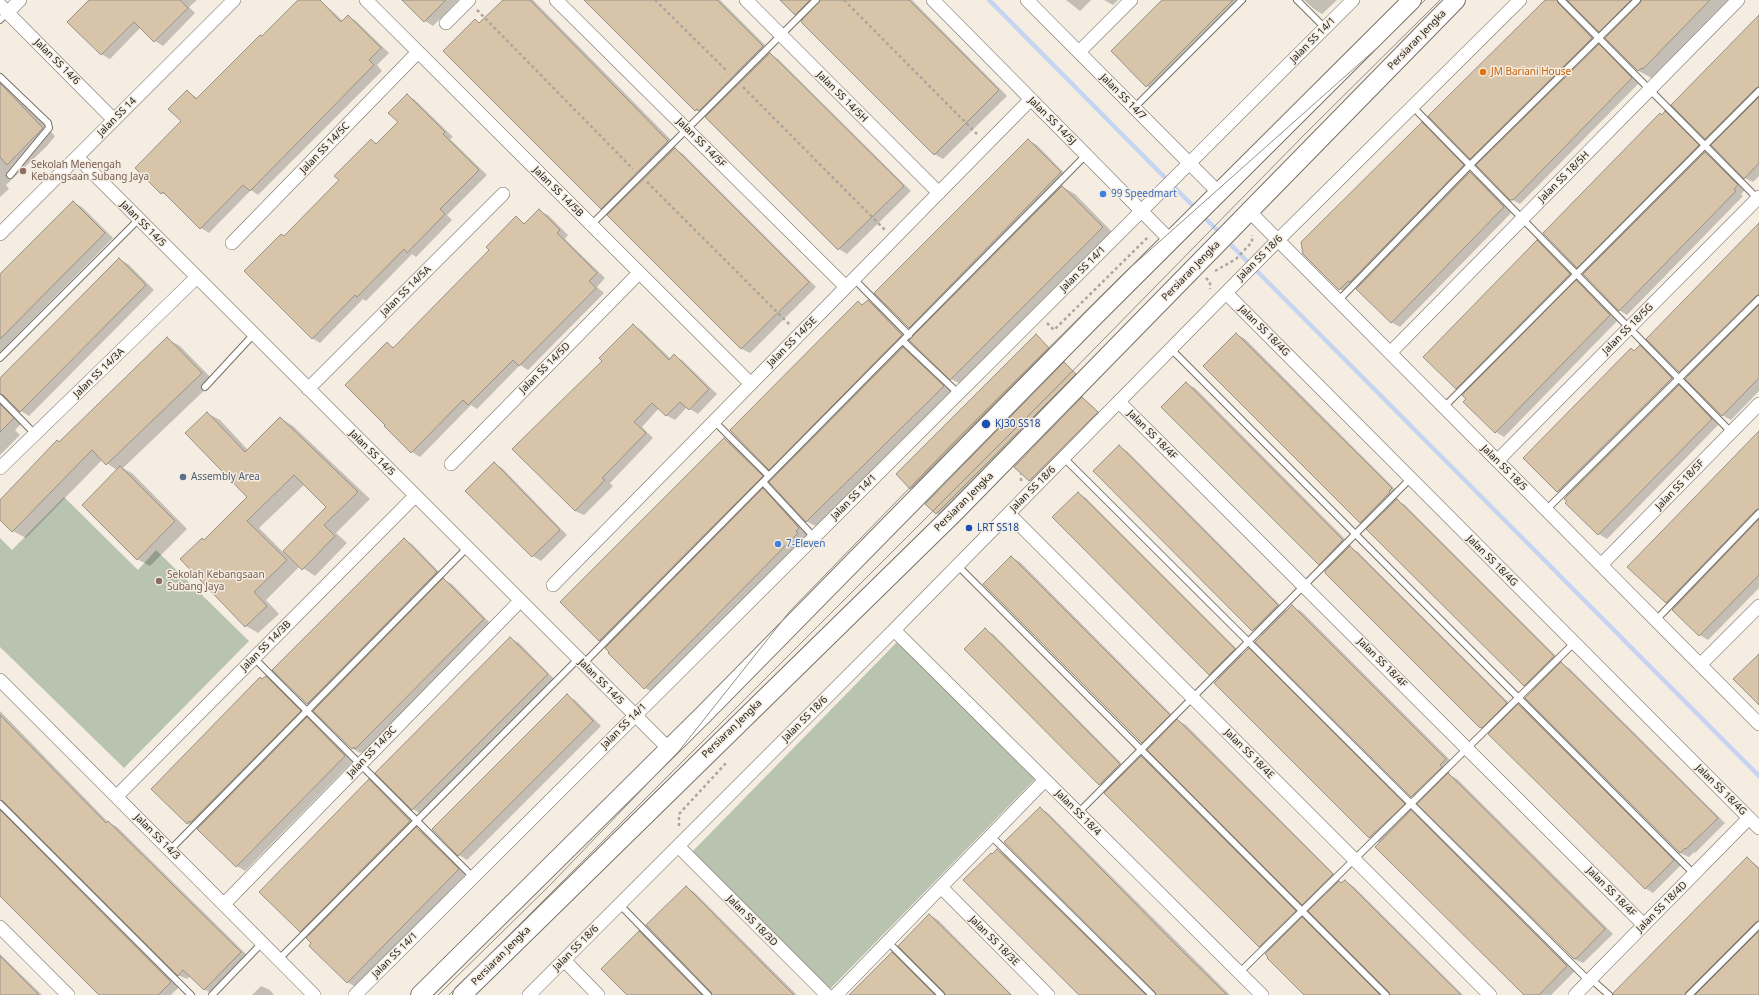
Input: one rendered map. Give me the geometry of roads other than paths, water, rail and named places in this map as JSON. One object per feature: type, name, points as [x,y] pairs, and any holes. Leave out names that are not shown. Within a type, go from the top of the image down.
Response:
[{"type":"main road","points":[[420,995],[704,714],[1094,317],[1412,0]]},
{"type":"main road","name":"Persiaran Jengka","points":[[462,995],[954,513],[1456,0]]},
{"type":"street","points":[[3,13],[20,0]]},
{"type":"street","name":"Jalan SS 14","points":[[0,234],[234,0]]},
{"type":"street","name":"Jalan SS 14/5B","points":[[366,0],[751,384]]},
{"type":"street","points":[[446,23],[468,0]]},
{"type":"street","name":"Jalan SS 14/5F","points":[[556,0],[687,129],[850,283]]},
{"type":"street","name":"Jalan SS 14/5H","points":[[746,0],[939,193]]},
{"type":"street","name":"Jalan SS 14/5J","points":[[933,0],[1171,241]]},
{"type":"street","name":"Jalan SS 14/7","points":[[1027,0],[1219,193]]},
{"type":"street","points":[[1079,52],[1131,0]]},
{"type":"street","name":"Jalan SS 14/1","points":[[355,995],[1353,0]]},
{"type":"street","name":"Jalan SS 18/6","points":[[529,995],[958,566],[1257,261],[1520,0]]},
{"type":"street","name":"Jalan SS 18/5H","points":[[1390,353],[1738,0]]},
{"type":"street","name":"Jalan SS 14/6","points":[[3,13],[114,120]]},
{"type":"street","name":"Jalan SS 14/5C","points":[[232,243],[418,52]]},
{"type":"street","name":"Jalan SS 14/5E","points":[[553,585],[1031,99]]},
{"type":"street","name":"Jalan SS 14/5","points":[[77,157],[668,748]]},
{"type":"street","name":"Jalan SS 14/5A","points":[[308,388],[503,194]]},
{"type":"street","name":"Jalan SS 18/5G","points":[[1497,461],[1758,199]]},
{"type":"street","name":"Jalan SS 18/5","points":[[1249,211],[1759,724]]},
{"type":"street","name":"Jalan SS 14/5D","points":[[451,464],[639,273]]},
{"type":"street","name":"Jalan SS 14/3A","points":[[0,468],[197,277]]},
{"type":"street","name":"Jalan SS 18/4G","points":[[1226,293],[1759,828]]},
{"type":"street","name":"Jalan SS 18/4F","points":[[1119,402],[1644,925]]},
{"type":"street","name":"Jalan SS 18/5F","points":[[1601,565],[1759,404]]},
{"type":"street","name":"Jalan SS 14/3B","points":[[117,796],[415,496]]},
{"type":"street","name":"Jalan SS 18/4E","points":[[1009,514],[1490,995]]},
{"type":"street","name":"Jalan SS 14/3C","points":[[224,904],[520,601]]},
{"type":"street","points":[[1700,665],[1759,606]]},
{"type":"street","name":"Jalan SS 18/4","points":[[894,630],[1262,995]]},
{"type":"street","name":"Jalan SS 14/3","points":[[0,680],[314,995]]},
{"type":"street","points":[[836,995],[1045,780]]},
{"type":"street","name":"Jalan SS 18/4D","points":[[1575,995],[1749,818]]},
{"type":"street","name":"Jalan SS 18/3D","points":[[678,846],[827,995]]},
{"type":"street","name":"Jalan SS 18/3E","points":[[941,887],[1048,995]]},
{"type":"street","points":[[0,927],[68,995]]},
{"type":"street","points":[[564,960],[598,995]]},
{"type":"lane","points":[[592,225],[816,0]]},
{"type":"lane","points":[[1134,108],[1242,0]]},
{"type":"lane","points":[[1296,0],[1325,28]]},
{"type":"lane","points":[[1561,0],[1758,199]]},
{"type":"lane","points":[[1338,301],[1470,165],[1637,0]]},
{"type":"lane","points":[[0,77],[48,123],[49,128],[10,175]]},
{"type":"lane","points":[[1444,407],[1759,91]]},
{"type":"lane","points":[[1413,107],[1731,432]]},
{"type":"lane","points":[[279,959],[417,821],[763,482],[1086,155]]},
{"type":"lane","points":[[0,358],[139,219]]},
{"type":"lane","points":[[850,283],[909,334]]},
{"type":"lane","points":[[1546,510],[1759,299]]},
{"type":"lane","points":[[205,387],[254,334]]},
{"type":"lane","points":[[903,341],[958,393]]},
{"type":"lane","points":[[1171,349],[1694,874]]},
{"type":"lane","points":[[0,398],[35,434]]},
{"type":"lane","points":[[714,421],[769,476]]},
{"type":"lane","points":[[1064,458],[1411,804],[1590,980],[1609,995]]},
{"type":"lane","points":[[1078,813],[1410,479]]},
{"type":"lane","points":[[763,482],[814,537]]},
{"type":"lane","points":[[1656,620],[1759,513]]},
{"type":"lane","points":[[170,850],[467,548]]},
{"type":"lane","points":[[958,566],[1386,995]]},
{"type":"lane","points":[[1239,973],[1574,643]]},
{"type":"lane","points":[[254,658],[473,877]]},
{"type":"lane","points":[[0,804],[191,995]]},
{"type":"lane","points":[[991,836],[1152,995]]},
{"type":"lane","points":[[620,905],[708,995]]},
{"type":"lane","points":[[1689,995],[1759,925]]},
{"type":"lane","points":[[888,942],[941,995]]},
{"type":"lane","points":[[212,995],[262,943]]},
{"type":"waterway","points":[[989,0],[1197,210]]},
{"type":"waterway","points":[[1202,215],[1221,234]]},
{"type":"waterway","points":[[1226,240],[1759,776]]},
{"type":"tram line","points":[[438,995],[550,885],[679,751],[790,611],[961,435],[1123,274],[1377,48],[1425,0]]},
{"type":"tram line","points":[[449,995],[1049,395],[1305,134],[1440,0]]},
{"type":"place","name":"JM Bariani House","points":[[1483,72]]},
{"type":"place","name":"Sekolah Menengah Kebangsaan Subang Jaya","points":[[23,171]]},
{"type":"place","name":"99 Speedmart","points":[[1103,194]]},
{"type":"place","name":"KJ30 SS18","points":[[986,424]]},
{"type":"place","name":"Assembly Area","points":[[183,477]]},
{"type":"place","name":"LRT SS18","points":[[969,528]]},
{"type":"place","name":"7-Eleven","points":[[778,544]]},
{"type":"place","name":"Sekolah Kebangsaan Subang Jaya","points":[[159,581]]}]
